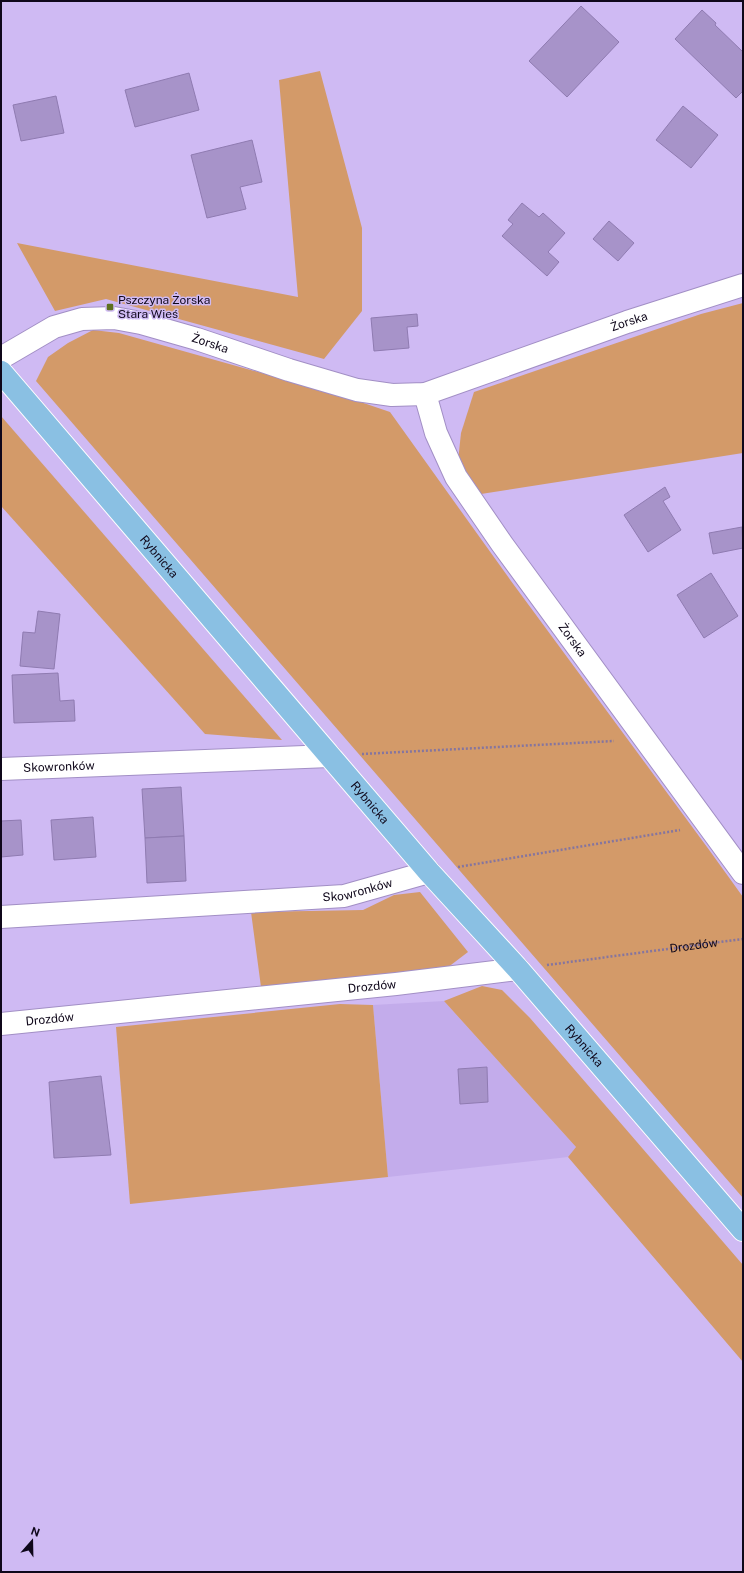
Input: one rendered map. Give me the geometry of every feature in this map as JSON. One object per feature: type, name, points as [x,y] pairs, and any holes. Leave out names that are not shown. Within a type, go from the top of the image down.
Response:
[{"type":"main road","name":"Rybnicka","points":[[1,372],[429,872],[518,969],[743,1230]]},
{"type":"street","name":"Żorska","points":[[1,358],[54,327],[82,319],[114,318],[140,323],[190,337],[289,370],[357,390],[392,395],[425,394],[627,322],[743,285]]},
{"type":"street","name":"Żorska","points":[[425,394],[436,433],[456,477],[502,544],[743,873]]},
{"type":"street","name":"Skowronków","points":[[1,769],[330,756]]},
{"type":"street","name":"Skowronków","points":[[1,918],[344,896],[429,872]]},
{"type":"street","name":"Drozdów","points":[[1,1024],[396,984],[518,969]]},
{"type":"path","points":[[330,756],[645,739]]},
{"type":"path","points":[[429,872],[708,826]]},
{"type":"path","name":"Drozdów","points":[[518,969],[743,940]]},
{"type":"shaded area","points":[[320,71],[362,228],[362,311],[324,359],[106,299],[55,311],[17,243],[298,297],[279,80]]},
{"type":"shaded area","points":[[743,303],[743,453],[481,494],[458,461],[461,433],[474,392],[701,314]]},
{"type":"shaded area","points":[[93,330],[119,333],[340,395],[390,412],[511,581],[743,897],[743,1198],[36,381],[48,357],[68,343]]},
{"type":"shaded area","points":[[1,416],[282,740],[205,734],[1,506]]},
{"type":"shaded area","points":[[420,892],[468,952],[447,968],[261,987],[251,912],[363,910],[394,895]]},
{"type":"shaded area","points":[[482,986],[502,990],[530,1018],[743,1265],[743,1362],[568,1157],[576,1147],[444,1001]]},
{"type":"shaded area","points":[[444,1001],[576,1147],[568,1157],[388,1177],[373,1005]]},
{"type":"shaded area","points":[[340,1004],[373,1005],[388,1177],[130,1204],[116,1027]]},
{"type":"building","points":[[581,6],[619,42],[567,97],[529,61]]},
{"type":"building","points":[[702,10],[716,23],[715,25],[742,51],[743,50],[743,91],[736,98],[675,39]]},
{"type":"building","points":[[189,73],[199,110],[135,127],[125,90]]},
{"type":"building","points":[[56,96],[64,133],[21,141],[13,105]]},
{"type":"building","points":[[683,106],[718,135],[691,168],[656,140]]},
{"type":"building","points":[[252,140],[262,182],[240,187],[246,209],[207,218],[191,155]]},
{"type":"building","points":[[522,203],[539,217],[543,213],[565,233],[548,252],[559,262],[547,276],[502,236],[513,224],[508,220]]},
{"type":"building","points":[[609,221],[634,243],[618,261],[593,239]]},
{"type":"building","points":[[417,314],[418,326],[407,327],[409,348],[374,351],[371,318]]},
{"type":"building","points":[[665,487],[670,497],[663,501],[681,530],[648,552],[624,515]]},
{"type":"building","points":[[742,527],[743,548],[713,554],[709,533]]},
{"type":"building","points":[[711,573],[738,616],[704,638],[677,595]]},
{"type":"building","points":[[38,611],[60,614],[54,669],[20,666],[23,632],[35,633]]},
{"type":"building","points":[[58,673],[60,701],[74,700],[75,721],[14,723],[12,675]]},
{"type":"building","points":[[181,787],[184,836],[145,838],[142,789]]},
{"type":"building","points":[[93,817],[96,857],[54,860],[51,820]]},
{"type":"building","points":[[21,820],[23,855],[1,857],[1,821]]},
{"type":"building","points":[[184,836],[186,881],[147,883],[145,838]]},
{"type":"building","points":[[487,1067],[488,1102],[460,1104],[458,1069]]},
{"type":"building","points":[[101,1076],[111,1155],[54,1158],[49,1082]]},
{"type":"place","name":"Pszczyna Żorska Stara Wieś","points":[[110,307]]}]
